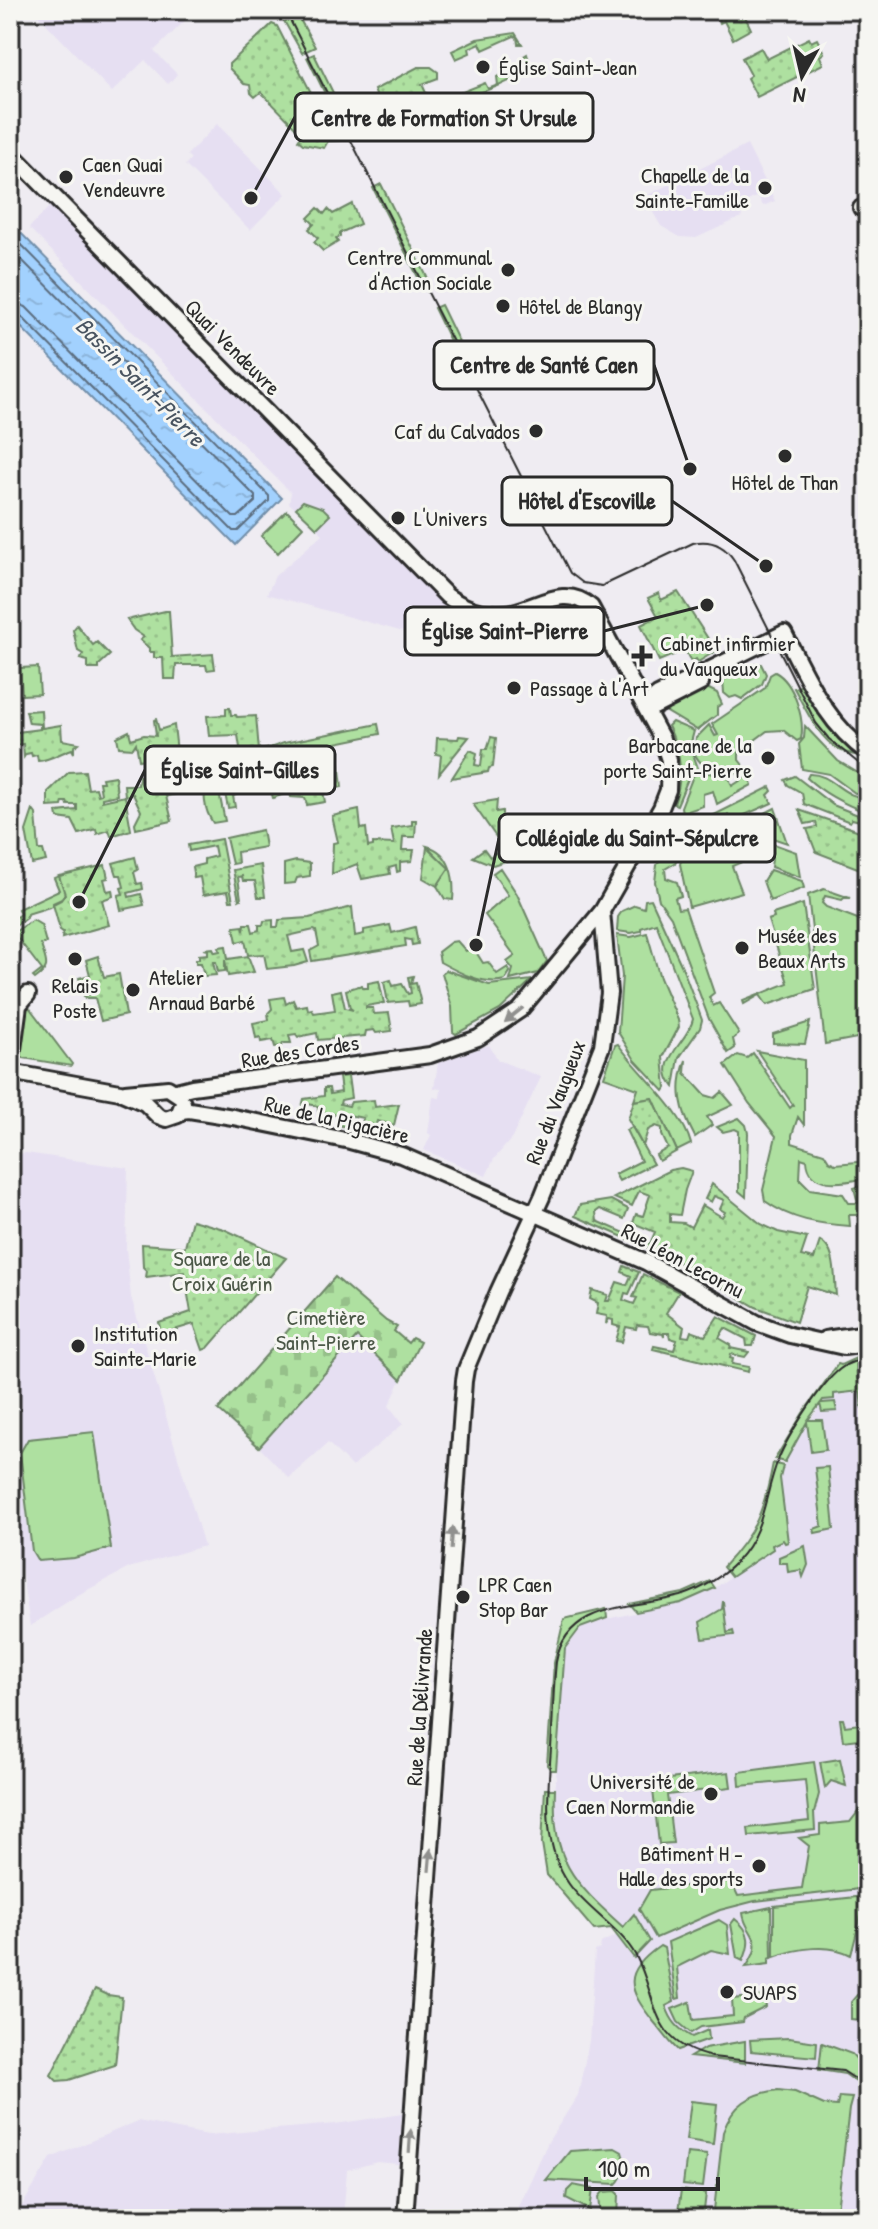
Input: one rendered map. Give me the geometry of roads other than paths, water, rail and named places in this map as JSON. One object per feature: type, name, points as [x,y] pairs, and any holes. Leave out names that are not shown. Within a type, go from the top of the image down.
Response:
[{"type":"main road","name":"Quai Vendeuvre","points":[[10,152],[447,596],[475,610],[509,613],[566,596],[587,603],[598,615]]},
{"type":"main road","name":"Rue des Cordes","points":[[179,1100],[192,1087],[430,1055],[478,1038],[520,1010],[602,911],[661,808],[670,783],[668,755],[598,615]]},
{"type":"main road","points":[[644,706],[658,695],[786,636],[827,713],[868,753]]},
{"type":"main road","name":"Rue du Vaugueux","points":[[534,1212],[592,1075],[607,1025],[609,967],[602,931],[602,911]]},
{"type":"main road","points":[[28,994],[19,1005],[10,1072],[120,1092],[168,1088],[179,1100],[175,1117],[166,1119],[158,1116],[145,1103],[120,1092]]},
{"type":"main road","points":[[152,1109],[152,1101],[159,1090]]},
{"type":"main road","name":"Rue de la Pigacière","points":[[179,1100],[189,1110],[387,1150],[534,1212]]},
{"type":"main road","name":"Rue Léon Lecornu","points":[[534,1212],[667,1272],[757,1323],[813,1340],[845,1342]]},
{"type":"main road","name":"Rue de la Délivrande","points":[[405,2219],[462,1400],[466,1369],[534,1212]]},
{"type":"main road","points":[[845,1342],[868,1333]]},
{"type":"main road","points":[[845,1342],[868,1344]]},
{"type":"water","name":"Bassin Saint-Pierre","points":[[10,222],[282,498],[236,545],[10,316]]},
{"type":"tram line","points":[[285,10],[570,573],[583,583],[602,586],[693,543],[711,543],[726,550],[734,560],[816,723],[829,739],[868,771]]},
{"type":"tram line","points":[[868,1359],[840,1369],[805,1412],[778,1460],[753,1538],[731,1567],[711,1582],[681,1596],[605,1611],[573,1628],[563,1642],[556,1662],[548,1801],[550,1836],[560,1869],[577,1894],[613,1928],[636,1956],[659,2018],[677,2042],[712,2057],[843,2071],[868,2091]]},
{"type":"place","name":"Église Saint-Jean","points":[[483,67]]},
{"type":"place","name":"Caen Quai Vendeuvre","points":[[66,177]]},
{"type":"place","name":"Chapelle de la Sainte-Famille","points":[[765,188]]},
{"type":"place","name":"Centre de Formation St Ursule","points":[[251,198]]},
{"type":"place","name":"Centre Communal d'Action Sociale","points":[[508,270]]},
{"type":"place","name":"Hôtel de Blangy","points":[[503,306]]},
{"type":"place","name":"Caf du Calvados","points":[[536,431]]},
{"type":"place","name":"Hôtel de Than","points":[[785,456]]},
{"type":"place","name":"Centre de Santé Caen","points":[[690,469]]},
{"type":"place","name":"L'Univers","points":[[398,518]]},
{"type":"place","name":"Hôtel d'Escoville","points":[[766,566]]},
{"type":"place","name":"Église Saint-Pierre","points":[[707,605]]},
{"type":"place","name":"Cabinet infirmier du Vaugueux","points":[[642,656]]},
{"type":"place","name":"Passage à l'Art","points":[[514,688]]},
{"type":"place","name":"Barbacane de la porte Saint-Pierre","points":[[768,758]]},
{"type":"place","name":"Église Saint-Gilles","points":[[79,902]]},
{"type":"place","name":"Collégiale du Saint-Sépulcre","points":[[476,945]]},
{"type":"place","name":"Musée des Beaux Arts","points":[[742,948]]},
{"type":"place","name":"Relais Poste","points":[[75,959]]},
{"type":"place","name":"Atelier Arnaud Barbé","points":[[133,990]]},
{"type":"place","name":"Institution Sainte-Marie","points":[[78,1346]]},
{"type":"place","name":"LPR Caen Stop Bar","points":[[463,1597]]},
{"type":"place","name":"Université de Caen Normandie","points":[[711,1794]]},
{"type":"place","name":"Bâtiment H - Halle des sports","points":[[759,1866]]},
{"type":"place","name":"SUAPS","points":[[727,1992]]},
{"type":"park label","name":"Square de la Croix Guérin","points":[[222,1270]]},
{"type":"park label","name":"Cimetière Saint-Pierre","points":[[326,1330]]}]
